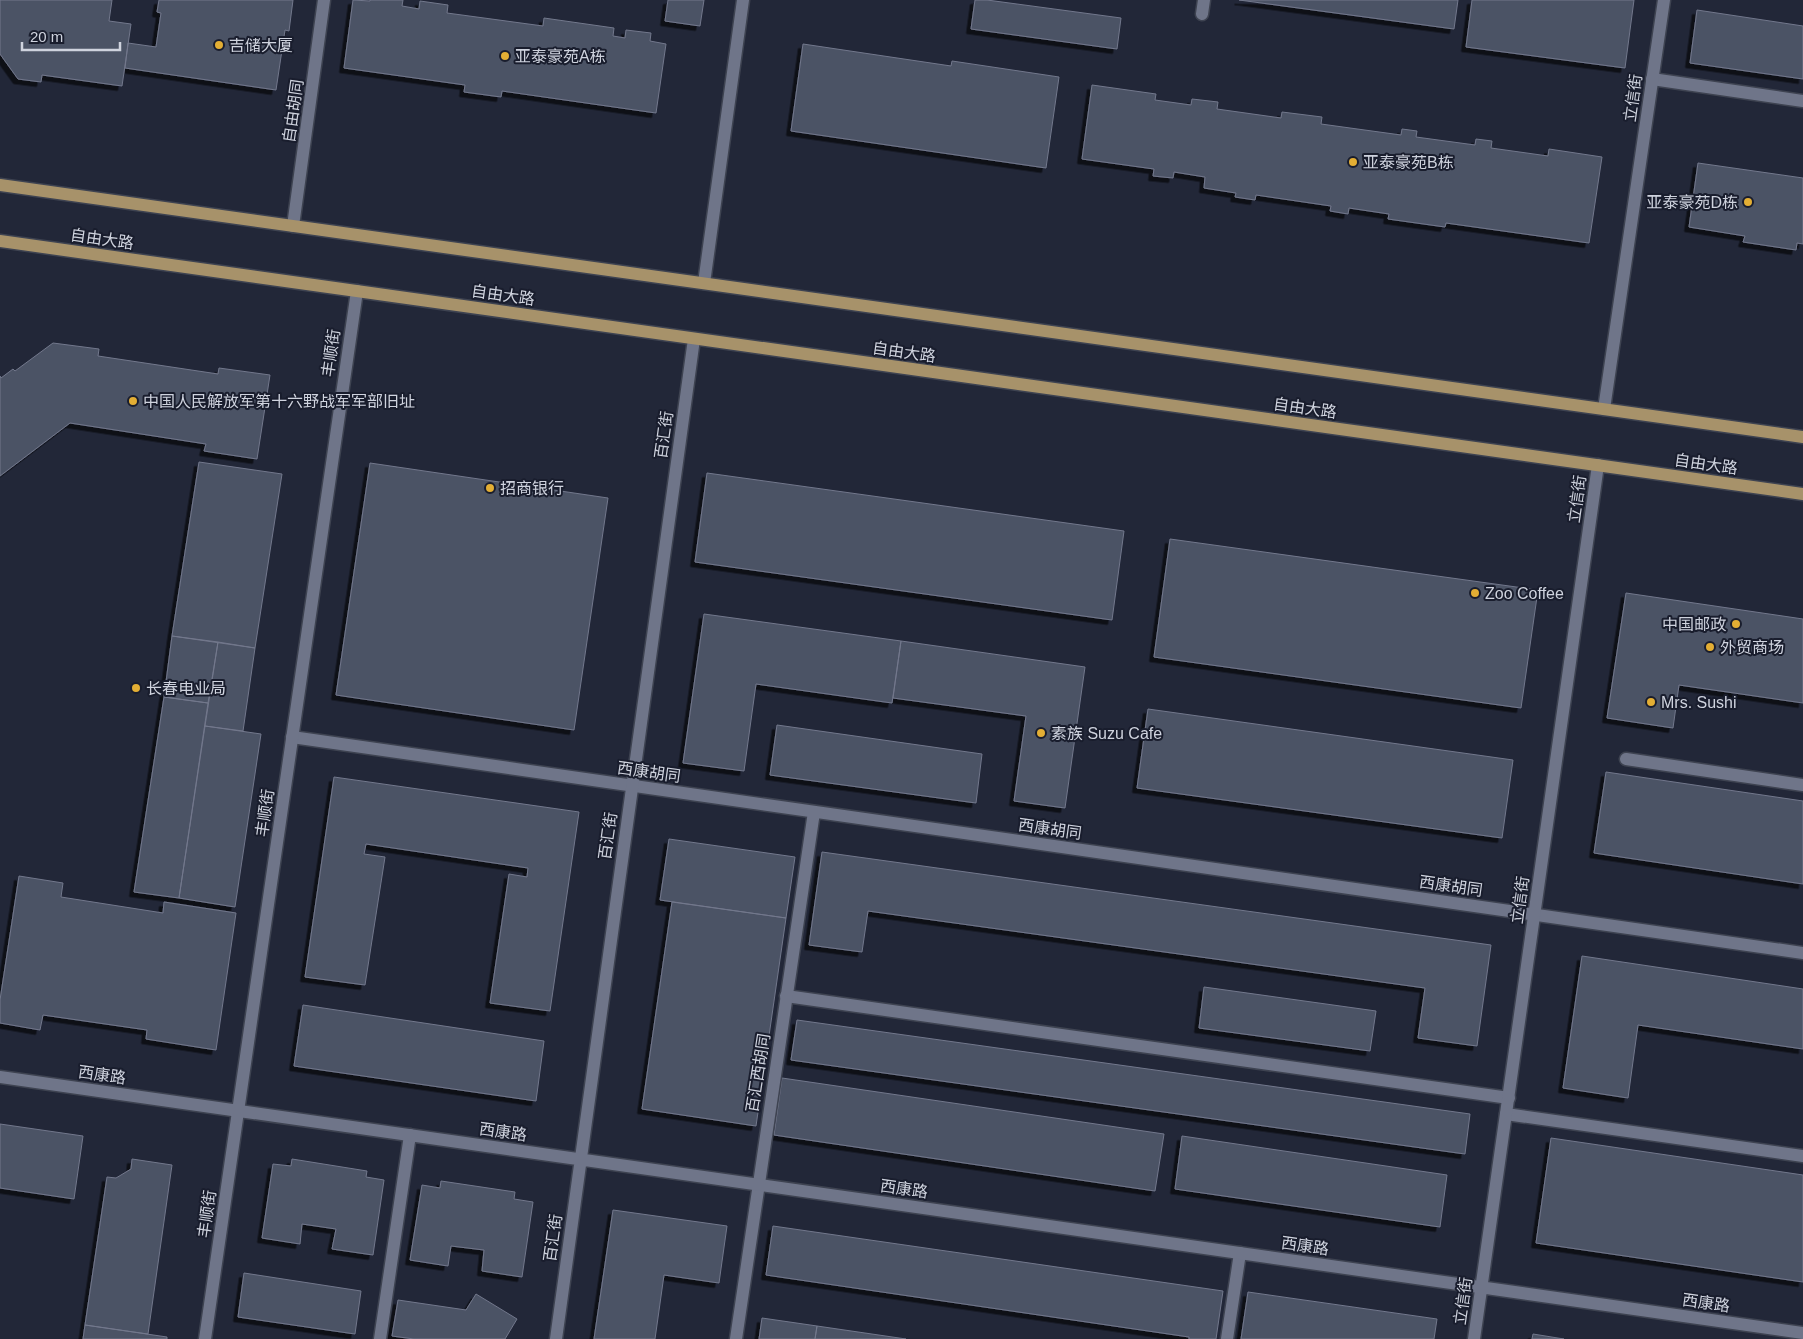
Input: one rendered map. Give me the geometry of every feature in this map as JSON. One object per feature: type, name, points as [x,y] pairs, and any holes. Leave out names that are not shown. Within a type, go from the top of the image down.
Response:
[{"type":"main road","points":[[0,184],[1803,437]]},
{"type":"main road","name":"自由大路","points":[[0,241],[1803,494]]},
{"type":"street","name":"自由胡同","points":[[294,226],[324,0]]},
{"type":"street","points":[[704,283],[743,0]]},
{"type":"street","points":[[1202,14],[1204,0]]},
{"type":"street","name":"立信街","points":[[1604,409],[1664,0]]},
{"type":"street","points":[[1652,79],[1803,101]]},
{"type":"street","name":"丰顺街","points":[[205,1339],[357,291]]},
{"type":"street","name":"百汇街","points":[[556,1339],[694,339]]},
{"type":"street","name":"立信街","points":[[1474,1339],[1598,465]]},
{"type":"street","name":"西康胡同","points":[[292,737],[1803,953]]},
{"type":"street","points":[[1626,759],[1803,785]]},
{"type":"street","name":"百汇西胡同","points":[[736,1339],[814,812]]},
{"type":"street","points":[[786,996],[1509,1098]]},
{"type":"street","name":"西康路","points":[[0,1077],[1803,1333]]},
{"type":"street","points":[[1506,1114],[1803,1156]]},
{"type":"street","points":[[380,1339],[410,1135]]},
{"type":"street","points":[[1227,1339],[1240,1253]]},
{"type":"building","points":[[0,0],[112,0],[109,21],[131,24],[122,86],[42,75],[41,82],[18,79],[0,54]]},
{"type":"building","name":"吉储大厦","points":[[159,0],[293,0],[289,31],[285,30],[276,90],[125,68],[128,43],[156,47],[161,13],[157,12]]},
{"type":"building","name":"亚泰豪苑A栋","points":[[353,0],[403,0],[402,6],[419,9],[420,1],[448,5],[447,13],[543,26],[544,18],[614,28],[613,36],[625,38],[626,30],[651,33],[650,41],[666,44],[656,113],[502,91],[501,97],[464,92],[465,85],[344,68]]},
{"type":"building","points":[[668,0],[704,0],[700,26],[665,21]]},
{"type":"building","points":[[975,0],[1121,18],[1117,49],[971,29]]},
{"type":"building","points":[[1239,0],[1458,0],[1454,29]]},
{"type":"building","points":[[1472,0],[1634,0],[1625,68],[1466,47]]},
{"type":"building","points":[[1697,10],[1803,26],[1803,79],[1690,63]]},
{"type":"building","points":[[803,44],[951,66],[952,61],[1059,77],[1046,168],[791,131]]},
{"type":"building","name":"亚泰豪苑B栋","points":[[1092,85],[1156,94],[1155,100],[1191,105],[1192,99],[1218,102],[1217,109],[1281,118],[1282,112],[1322,117],[1321,124],[1401,135],[1402,129],[1417,131],[1416,137],[1475,145],[1476,139],[1492,141],[1491,148],[1548,156],[1549,149],[1602,157],[1589,243],[1446,223],[1445,227],[1388,219],[1389,214],[1349,208],[1348,214],[1330,211],[1331,206],[1256,195],[1255,200],[1235,197],[1236,193],[1204,188],[1205,177],[1174,172],[1173,178],[1153,176],[1154,169],[1082,159]]},
{"type":"building","name":"亚泰豪苑D栋","points":[[1698,163],[1803,178],[1803,244],[1797,243],[1796,250],[1743,242],[1745,236],[1689,227]]},
{"type":"building","name":"中国人民解放军第十六野战军军部旧址","points":[[53,343],[99,349],[98,356],[218,374],[219,368],[270,375],[257,459],[204,451],[206,444],[70,423],[0,476],[0,376],[1,378],[13,369],[15,371]]},
{"type":"building","points":[[199,462],[282,474],[255,648],[172,636]]},
{"type":"building","points":[[370,463],[608,498],[574,730],[336,695]]},
{"type":"building","points":[[707,473],[1124,531],[1112,620],[695,562]]},
{"type":"building","points":[[1170,539],[1538,590],[1521,708],[1154,657]]},
{"type":"building","name":"外贸商场","points":[[1626,593],[1803,619],[1803,703],[1679,685],[1673,728],[1607,718]]},
{"type":"building","points":[[704,614],[901,641],[892,703],[756,684],[744,771],[683,763]]},
{"type":"building","points":[[172,636],[218,642],[208,703],[164,697]]},
{"type":"building","points":[[901,641],[1085,667],[1065,808],[1014,801],[1026,716],[893,698]]},
{"type":"building","points":[[218,642],[255,648],[243,731],[205,726]]},
{"type":"building","points":[[164,697],[208,703],[179,898],[134,892]]},
{"type":"building","points":[[1148,709],[1513,760],[1502,838],[1137,788]]},
{"type":"building","points":[[777,725],[982,754],[976,803],[770,775]]},
{"type":"building","points":[[205,726],[261,734],[235,907],[179,898]]},
{"type":"building","points":[[1606,772],[1803,801],[1803,884],[1594,853]]},
{"type":"building","points":[[334,777],[579,812],[550,1011],[490,1003],[509,874],[527,877],[528,868],[366,844],[364,854],[385,857],[365,985],[305,977]]},
{"type":"building","points":[[669,839],[795,857],[786,918],[660,900]]},
{"type":"building","points":[[822,852],[1491,945],[1477,1046],[1418,1038],[1425,988],[868,911],[862,952],[809,945]]},
{"type":"building","points":[[19,876],[63,883],[61,897],[163,913],[164,902],[236,913],[216,1050],[146,1039],[147,1030],[43,1015],[40,1030],[0,1023],[0,1000]]},
{"type":"building","points":[[672,902],[786,918],[756,1126],[642,1109]]},
{"type":"building","points":[[1582,956],[1803,989],[1803,1049],[1638,1025],[1628,1098],[1563,1088]]},
{"type":"building","points":[[1204,987],[1376,1011],[1370,1051],[1199,1028]]},
{"type":"building","points":[[303,1005],[544,1041],[536,1101],[294,1066]]},
{"type":"building","points":[[797,1020],[1470,1114],[1465,1154],[791,1060]]},
{"type":"building","points":[[782,1078],[1164,1134],[1155,1191],[774,1135]]},
{"type":"building","points":[[0,1124],[83,1136],[74,1199],[0,1188]]},
{"type":"building","points":[[1182,1136],[1447,1175],[1440,1227],[1175,1189]]},
{"type":"building","points":[[1551,1138],[1803,1175],[1803,1282],[1536,1243]]},
{"type":"building","points":[[132,1159],[172,1165],[148,1334],[85,1325],[107,1177],[116,1178],[131,1169]]},
{"type":"building","points":[[292,1159],[367,1171],[366,1177],[384,1180],[373,1255],[332,1249],[336,1229],[302,1224],[300,1244],[262,1238],[273,1164],[291,1166]]},
{"type":"building","points":[[441,1181],[515,1192],[514,1199],[533,1202],[522,1277],[482,1271],[484,1250],[451,1246],[448,1266],[410,1260],[422,1185],[440,1188]]},
{"type":"building","points":[[613,1210],[727,1226],[719,1283],[664,1275],[655,1339],[594,1339]]},
{"type":"building","points":[[773,1226],[1223,1291],[1216,1339],[1189,1339],[1189,1337],[766,1275]]},
{"type":"building","points":[[244,1273],[361,1291],[355,1334],[238,1317]]},
{"type":"building","points":[[1248,1292],[1437,1319],[1434,1339],[1241,1339]]},
{"type":"building","points":[[476,1294],[517,1319],[505,1339],[414,1339],[392,1336],[398,1300],[466,1310]]},
{"type":"building","points":[[762,1318],[817,1326],[815,1339],[759,1339]]},
{"type":"building","points":[[85,1325],[167,1337],[167,1339],[83,1339]]},
{"type":"building","points":[[817,1326],[906,1339],[815,1339]]},
{"type":"building","points":[[1533,1334],[1564,1339],[1532,1339]]},
{"type":"place","name":"吉储大厦","points":[[219,45]]},
{"type":"place","name":"亚泰豪苑A栋","points":[[505,56]]},
{"type":"place","name":"亚泰豪苑B栋","points":[[1353,162]]},
{"type":"place","name":"亚泰豪苑D栋","points":[[1748,202]]},
{"type":"place","name":"中国人民解放军第十六野战军军部旧址","points":[[133,401]]},
{"type":"place","name":"招商银行","points":[[490,488]]},
{"type":"place","name":"Zoo Coffee","points":[[1475,593]]},
{"type":"place","name":"中国邮政","points":[[1736,624]]},
{"type":"place","name":"外贸商场","points":[[1710,647]]},
{"type":"place","name":"长春电业局","points":[[136,688]]},
{"type":"place","name":"Mrs. Sushi","points":[[1651,702]]},
{"type":"place","name":"素族 Suzu Cafe","points":[[1041,733]]}]
